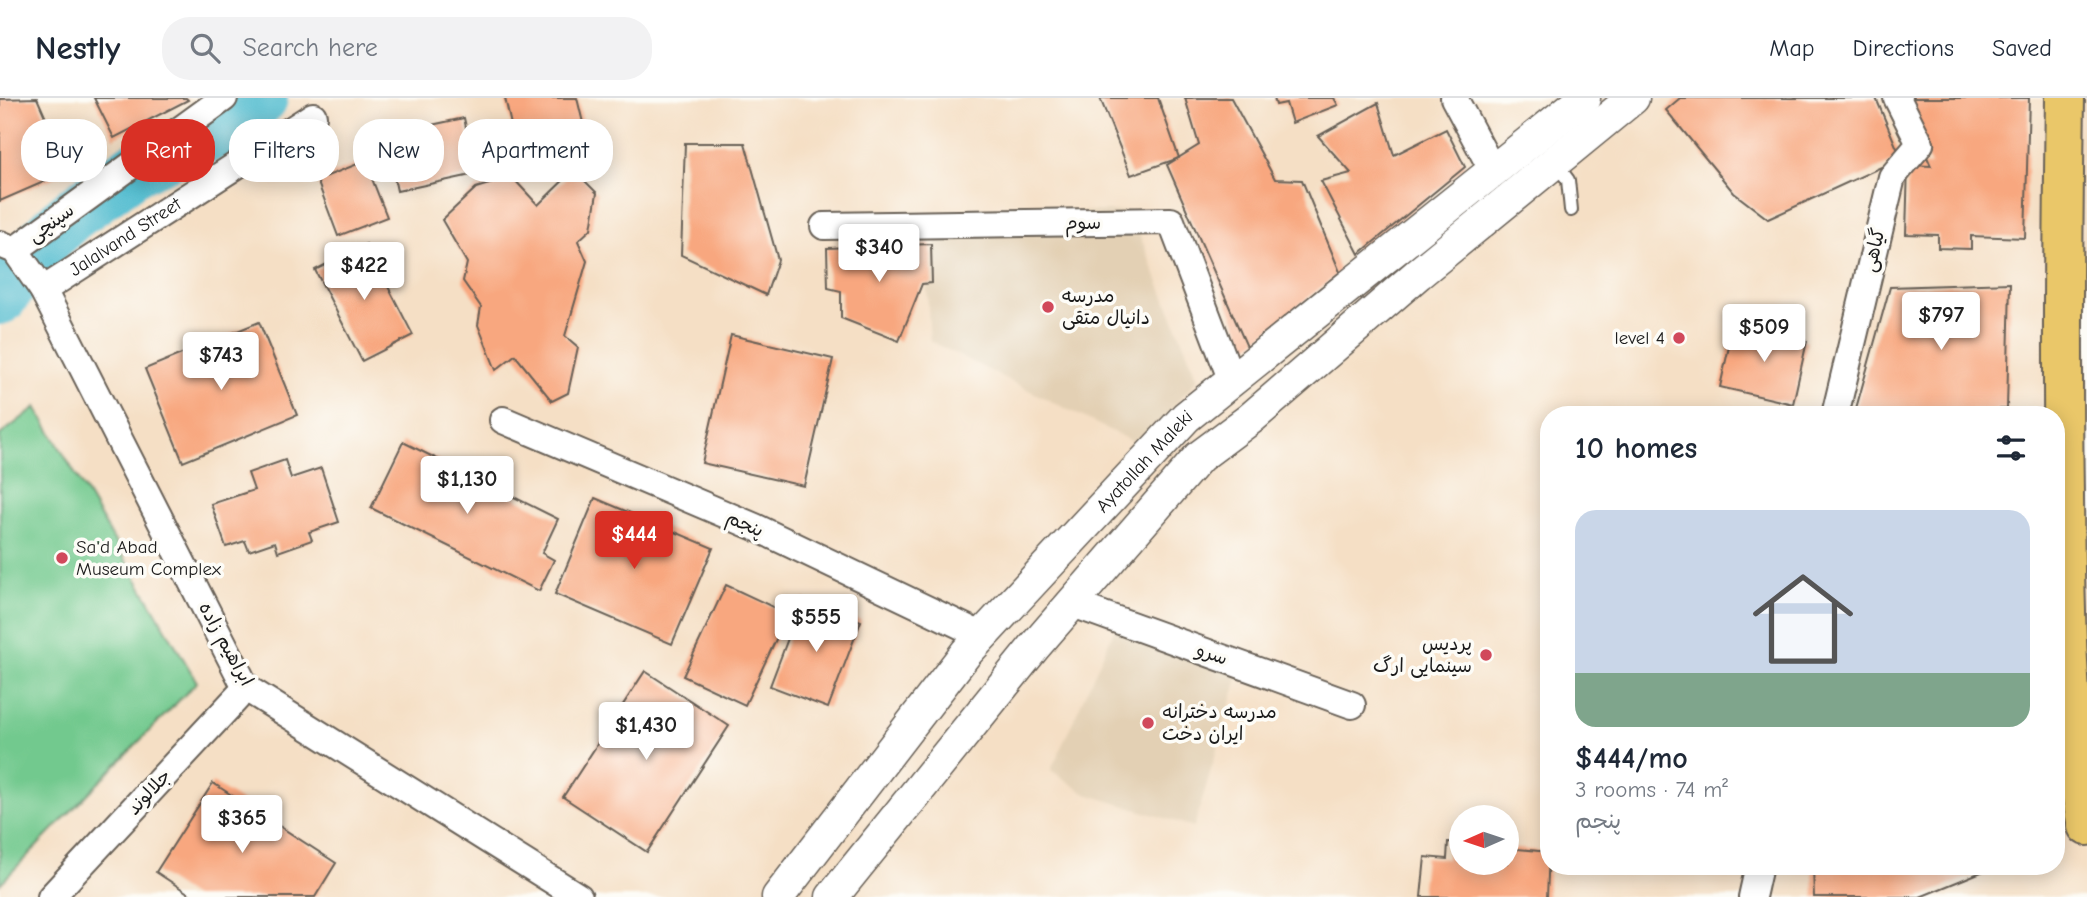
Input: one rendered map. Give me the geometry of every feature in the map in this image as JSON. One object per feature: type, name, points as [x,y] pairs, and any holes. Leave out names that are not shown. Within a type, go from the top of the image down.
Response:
[{"type":"main road","points":[[2062,406],[2065,98]]},
{"type":"main road","points":[[2065,652],[2078,780],[2087,827]]},
{"type":"street","points":[[1454,98],[1493,171]]},
{"type":"street","name":"Ayatollah Maleki","points":[[778,897],[966,653],[1186,417],[1584,98]]},
{"type":"street","name":"Ayatollah Maleki","points":[[832,897],[1073,604],[1199,457],[1250,419],[1418,274],[1633,98]]},
{"type":"street","name":"گیاهی","points":[[1837,406],[1892,177],[1920,144],[1897,98]]},
{"type":"street","name":"سپنچی","points":[[7,247],[210,102]]},
{"type":"street","name":"Jalalvand Street","points":[[43,290],[313,116]]},
{"type":"street","name":"سوم","points":[[824,226],[1171,221],[1232,381]]},
{"type":"street","points":[[7,247],[43,290]]},
{"type":"street","name":"ابراهیم زاده","points":[[43,290],[246,688],[579,897]]},
{"type":"street","name":"پنجم","points":[[503,420],[755,527],[983,636]]},
{"type":"street","name":"سرو","points":[[1073,604],[1352,705]]},
{"type":"street","name":"جلالوند","points":[[51,897],[246,688]]},
{"type":"street","points":[[1752,897],[1757,875]]},
{"type":"lane","points":[[1555,163],[1568,180],[1570,210]]},
{"type":"shaded area","name":"مدرسه دانیال متقی","points":[[1130,211],[1198,379],[1139,445],[930,341],[926,273],[947,212]]},
{"type":"shaded area","name":"مدرسه دخترانه ایران دخت","points":[[1115,628],[1239,675],[1194,827],[1086,794],[1051,770]]},
{"type":"green space","name":"Sa'd Abad Museum Complex","points":[[36,407],[197,682],[0,884],[0,435]]},
{"type":"building","points":[[37,98],[46,119],[21,119],[21,182],[44,182],[0,201],[0,99]]},
{"type":"building","points":[[94,98],[188,100],[151,119],[121,119],[121,134],[114,138],[107,119],[104,119]]},
{"type":"building","points":[[505,98],[577,98],[582,119],[510,119]]},
{"type":"building","points":[[1100,98],[1158,98],[1179,158],[1131,175]]},
{"type":"building","points":[[1185,98],[1231,98],[1275,179],[1302,180],[1340,272],[1247,347],[1167,165],[1199,145]]},
{"type":"building","points":[[1274,98],[1334,98],[1338,105],[1292,123],[1286,103],[1276,105]]},
{"type":"building","points":[[1680,98],[1876,98],[1901,158],[1768,219],[1734,193],[1666,110]]},
{"type":"building","points":[[1901,98],[2029,98],[2025,238],[1971,236],[1971,249],[1938,248],[1938,235],[1906,234],[1908,165],[1931,166]]},
{"type":"building","points":[[1378,103],[1394,155],[1446,129],[1465,167],[1359,254],[1321,181],[1351,173],[1318,136]]},
{"type":"building","points":[[458,119],[458,178],[444,181],[444,122]]},
{"type":"building","points":[[685,143],[745,143],[778,260],[766,295],[681,255]]},
{"type":"building","points":[[353,166],[353,182],[373,182],[387,217],[338,236],[318,182],[339,182],[339,171]]},
{"type":"building","points":[[395,182],[439,182],[397,191]]},
{"type":"building","points":[[496,182],[517,182],[538,205],[562,182],[586,182],[597,193],[591,229],[578,241],[587,261],[565,336],[578,347],[568,393],[552,401],[515,355],[496,370],[478,325],[481,307],[463,281],[467,263],[442,220],[476,188]]},
{"type":"building","points":[[366,244],[413,335],[362,361],[315,270]]},
{"type":"building","points":[[931,244],[932,283],[922,284],[899,341],[841,318],[841,291],[828,288],[827,248]]},
{"type":"building","points":[[2010,283],[2007,406],[1857,406],[1890,287]]},
{"type":"building","points":[[259,322],[297,415],[183,462],[145,369]]},
{"type":"building","points":[[1734,324],[1807,341],[1793,404],[1720,387]]},
{"type":"building","points":[[731,335],[833,359],[804,486],[702,463]]},
{"type":"building","points":[[403,442],[558,519],[542,553],[554,560],[539,591],[371,508]]},
{"type":"building","points":[[285,460],[291,478],[321,468],[339,522],[309,532],[312,540],[278,552],[275,542],[249,551],[245,541],[226,547],[211,504],[254,490],[248,473]]},
{"type":"building","points":[[595,498],[713,548],[672,644],[555,594]]},
{"type":"building","points":[[726,585],[788,614],[745,705],[683,676]]},
{"type":"building","points":[[803,599],[861,621],[828,708],[770,686]]},
{"type":"building","points":[[645,671],[729,726],[647,852],[563,797]]},
{"type":"building","points":[[213,783],[336,863],[315,897],[194,897],[156,872]]},
{"type":"building","points":[[1449,842],[1449,875],[1519,875],[1519,849],[1540,851],[1540,875],[1548,875],[1547,897],[1421,897],[1425,857],[1447,859]]},
{"type":"building","points":[[1813,875],[1974,875],[1920,897],[1814,897]]},
{"type":"waterway","points":[[0,298],[42,243],[70,216],[134,169],[220,131],[261,98]]},
{"type":"place","name":"مدرسه دانیال متقی","points":[[1048,307]]},
{"type":"place","name":"level 4","points":[[1679,338]]},
{"type":"place","name":"Sa'd Abad Museum Complex","points":[[62,558]]},
{"type":"place","name":"پردیس سینمایی ارگ","points":[[1486,655]]},
{"type":"place","name":"مدرسه دخترانه ایران دخت","points":[[1148,723]]}]
